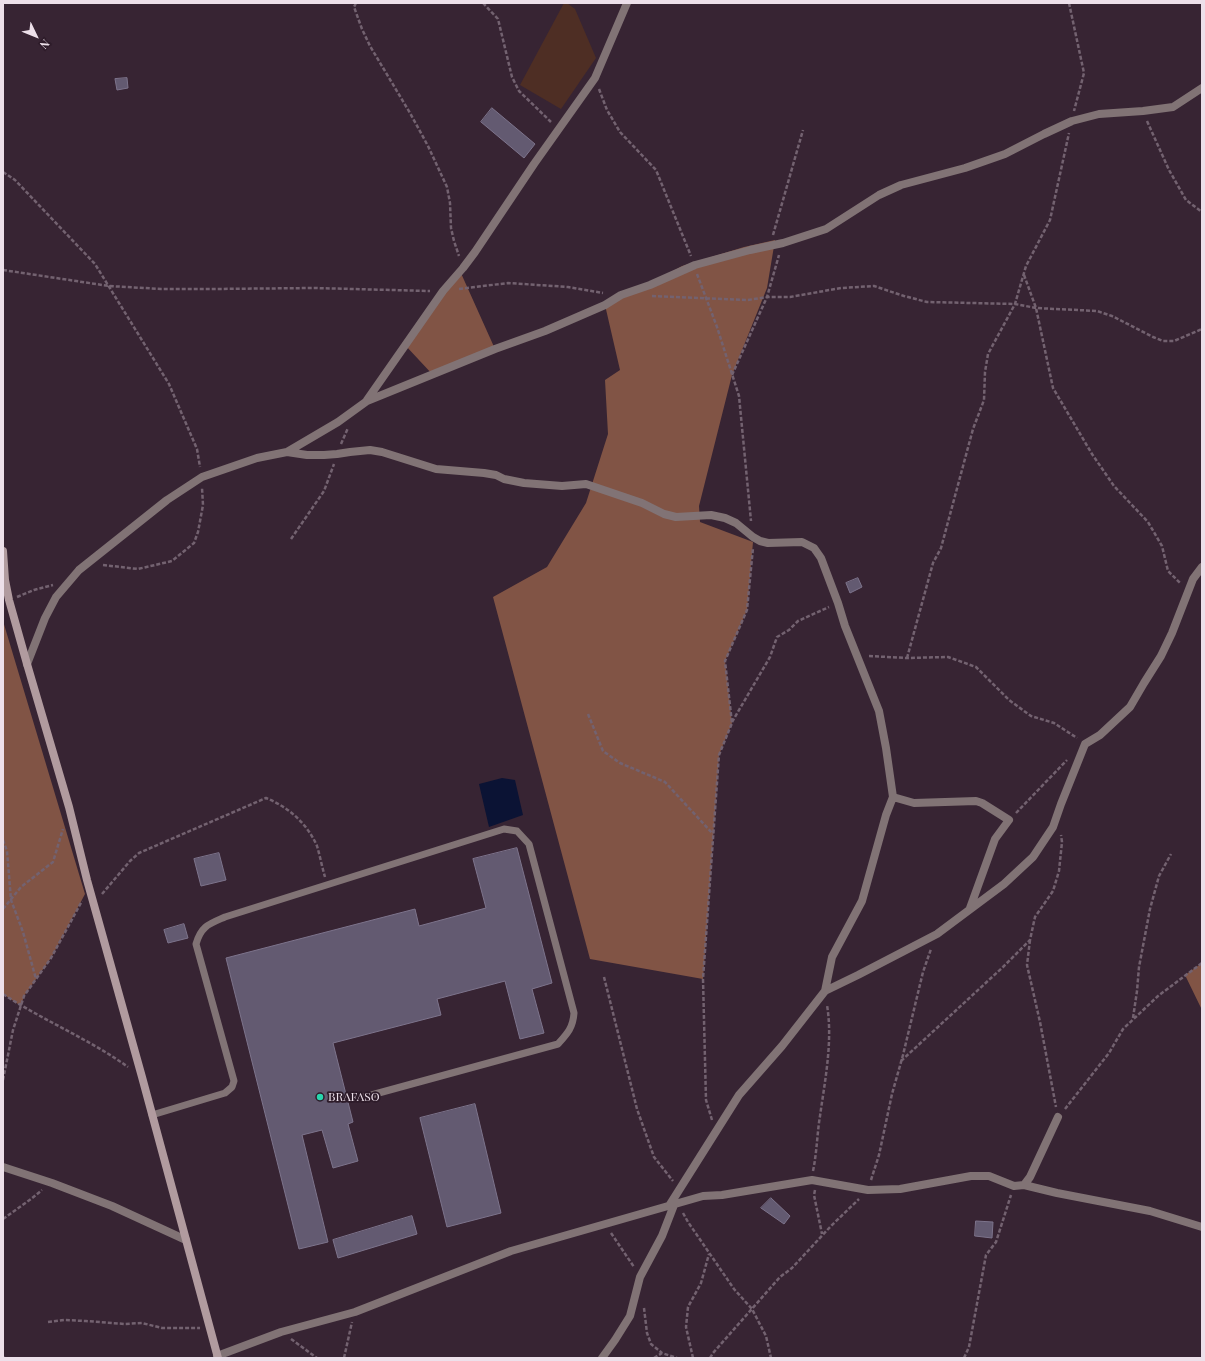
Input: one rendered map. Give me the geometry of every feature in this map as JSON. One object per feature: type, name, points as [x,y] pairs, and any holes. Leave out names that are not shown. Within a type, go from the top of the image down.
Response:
[{"type":"street","points":[[367,401],[443,291],[463,268],[558,129],[595,78],[627,3]]},
{"type":"street","points":[[27,664],[45,618],[56,597],[79,570],[167,500],[202,477],[257,458],[287,452],[338,422],[367,401],[496,349],[546,331],[604,305],[622,295],[650,285],[695,265],[783,243],[826,228],[879,195],[901,185],[964,168],[1005,154],[1072,121],[1099,114],[1173,107],[1202,88]]},
{"type":"street","points":[[287,452],[307,455],[337,454],[370,450],[382,452],[436,469],[484,472],[518,482],[562,486],[586,484],[642,504],[664,514],[676,517],[711,515],[725,518],[736,523],[753,537],[768,543],[802,542],[814,548],[821,558],[845,626],[879,711],[893,797],[886,815],[862,901],[832,957],[825,991]]},
{"type":"street","points":[[3,553],[5,580],[9,600],[69,807],[87,880],[218,1357],[281,1332],[355,1312],[511,1251],[703,1196],[722,1195],[815,1180],[868,1190],[900,1189],[971,1176],[988,1176],[1014,1186],[1024,1185],[1150,1211],[1202,1227]]},
{"type":"street","points":[[602,1358],[630,1316],[640,1277],[662,1236],[680,1189],[739,1095],[782,1046],[825,991],[937,934],[1004,884],[1033,857],[1053,827],[1085,744],[1100,735],[1130,707],[1161,656],[1193,579],[1202,567]]},
{"type":"street","points":[[893,797],[914,803],[976,801],[982,803],[1009,820],[995,839],[970,908]]},
{"type":"street","points":[[1024,1185],[1030,1177],[1058,1117]]},
{"type":"street","points":[[3,1167],[52,1183],[112,1206],[186,1240]]},
{"type":"lane","points":[[152,1115],[225,1093],[232,1087],[234,1081],[196,944],[198,934],[206,926],[225,917],[504,829],[517,831],[529,844],[574,1013],[573,1024],[565,1037],[558,1044],[364,1097]]},
{"type":"path","points":[[356,3],[354,7],[370,46],[410,113],[428,146],[447,187],[450,203],[451,228],[463,268]]},
{"type":"path","points":[[483,3],[498,19],[512,77],[519,91],[558,129]]},
{"type":"path","points":[[907,658],[933,563],[941,548],[973,429],[984,400],[985,372],[988,354],[1015,304],[1026,266],[1050,220],[1084,73],[1069,3]]},
{"type":"path","points":[[595,78],[608,110],[620,132],[656,170],[695,265],[739,396],[753,537],[747,610],[725,661],[732,722]]},
{"type":"path","points":[[1143,111],[1170,170],[1186,200],[1202,212]]},
{"type":"path","points":[[770,246],[804,130]]},
{"type":"path","points":[[3,172],[15,180],[95,264],[169,384],[197,449],[202,477],[203,505],[198,532],[194,543],[172,561],[138,569],[89,563]]},
{"type":"path","points":[[732,375],[767,297],[783,243]]},
{"type":"path","points":[[1024,275],[1036,308],[1053,388],[1092,454],[1114,486],[1148,522],[1162,546],[1168,571],[1189,591]]},
{"type":"path","points":[[291,539],[324,491],[346,431],[350,425]]},
{"type":"path","points":[[9,600],[34,590],[60,583]]},
{"type":"path","points":[[717,1129],[711,1119],[706,1100],[703,979],[719,754],[732,722],[770,658],[777,638],[789,630],[798,621],[838,603]]},
{"type":"path","points":[[856,655],[907,658],[948,657],[976,666],[1009,700],[1031,716],[1054,722],[1085,744],[1052,775],[1009,820]]},
{"type":"path","points":[[588,714],[603,751],[620,764],[665,782],[714,834]]},
{"type":"path","points":[[94,904],[139,853],[266,798],[289,810],[305,825],[317,846],[327,885]]},
{"type":"path","points":[[3,910],[21,888],[53,862],[63,828]]},
{"type":"path","points":[[1058,1117],[1040,1022],[1027,965],[1035,917],[1053,891],[1059,871],[1062,842],[1060,832]]},
{"type":"path","points":[[3,840],[7,851],[11,900],[23,932],[36,980]]},
{"type":"path","points":[[1133,1019],[1137,991],[1138,967],[1150,909],[1159,876],[1171,854]]},
{"type":"path","points":[[3,1080],[13,1030],[24,996],[51,958],[86,894],[87,880]]},
{"type":"path","points":[[710,1358],[780,1277],[792,1268],[822,1235],[868,1190],[879,1155],[892,1094],[923,972],[937,934]]},
{"type":"path","points":[[901,1062],[1030,940]]},
{"type":"path","points":[[1058,1117],[1109,1053],[1123,1029],[1158,996],[1202,963]]},
{"type":"path","points":[[604,977],[637,1109],[654,1157],[680,1189]]},
{"type":"path","points":[[822,1235],[814,1195],[819,1118],[826,1075],[830,1019],[825,991]]},
{"type":"path","points":[[3,994],[21,1006],[108,1053],[142,1077]]},
{"type":"path","points":[[3,1219],[52,1183]]},
{"type":"path","points":[[964,1358],[969,1347],[986,1255],[996,1242],[1005,1218],[1014,1186]]},
{"type":"path","points":[[673,1205],[688,1222],[734,1289],[752,1309],[766,1336],[771,1358]]},
{"type":"path","points":[[693,1358],[686,1327],[688,1306],[701,1283],[710,1253]]},
{"type":"path","points":[[344,1358],[355,1312]]},
{"type":"path","points":[[48,1322],[64,1320],[125,1324],[142,1323],[162,1328],[210,1328]]},
{"type":"path","points":[[281,1332],[317,1358]]},
{"type":"path","points":[[654,1358],[662,1353],[678,1358]]},
{"type":"shaded area","points":[[564,3],[567,3],[575,9],[596,58],[561,109],[520,85]]},
{"type":"shaded area","points":[[775,240],[767,288],[732,375],[699,506],[700,522],[753,542],[747,610],[725,661],[732,723],[719,755],[703,979],[590,959],[493,597],[547,567],[586,503],[608,434],[605,380],[620,370],[605,305],[638,291],[682,266],[744,247]]},
{"type":"shaded area","points":[[460,271],[495,349],[433,375],[405,345]]},
{"type":"shaded area","points":[[3,621],[85,894],[51,958],[24,996],[21,1006],[3,994]]},
{"type":"shaded area","points":[[1202,963],[1202,1010],[1185,975]]},
{"type":"water","points":[[502,778],[515,780],[523,815],[489,827],[479,784]]},
{"type":"building","points":[[127,78],[128,88],[117,90],[115,79]]},
{"type":"building","points":[[492,108],[535,144],[524,158],[481,122]]},
{"type":"building","points":[[858,578],[862,587],[850,593],[846,583]]},
{"type":"building","points":[[517,848],[552,983],[532,989],[544,1033],[520,1039],[505,981],[437,999],[441,1015],[333,1043],[353,1122],[348,1124],[358,1161],[333,1168],[322,1130],[302,1135],[328,1242],[299,1249],[226,958],[415,909],[419,926],[486,908],[473,859]]},
{"type":"building","points":[[219,853],[226,880],[201,886],[194,859]]},
{"type":"building","points":[[184,924],[188,938],[168,943],[164,930]]},
{"type":"building","points":[[475,1104],[501,1213],[447,1227],[420,1118]]},
{"type":"building","points":[[771,1198],[790,1216],[784,1224],[761,1208]]},
{"type":"building","points":[[412,1216],[417,1234],[338,1258],[333,1240]]},
{"type":"building","points":[[976,1221],[993,1222],[992,1238],[975,1236]]},
{"type":"place","name":"BRAFASO","points":[[320,1097]]}]
